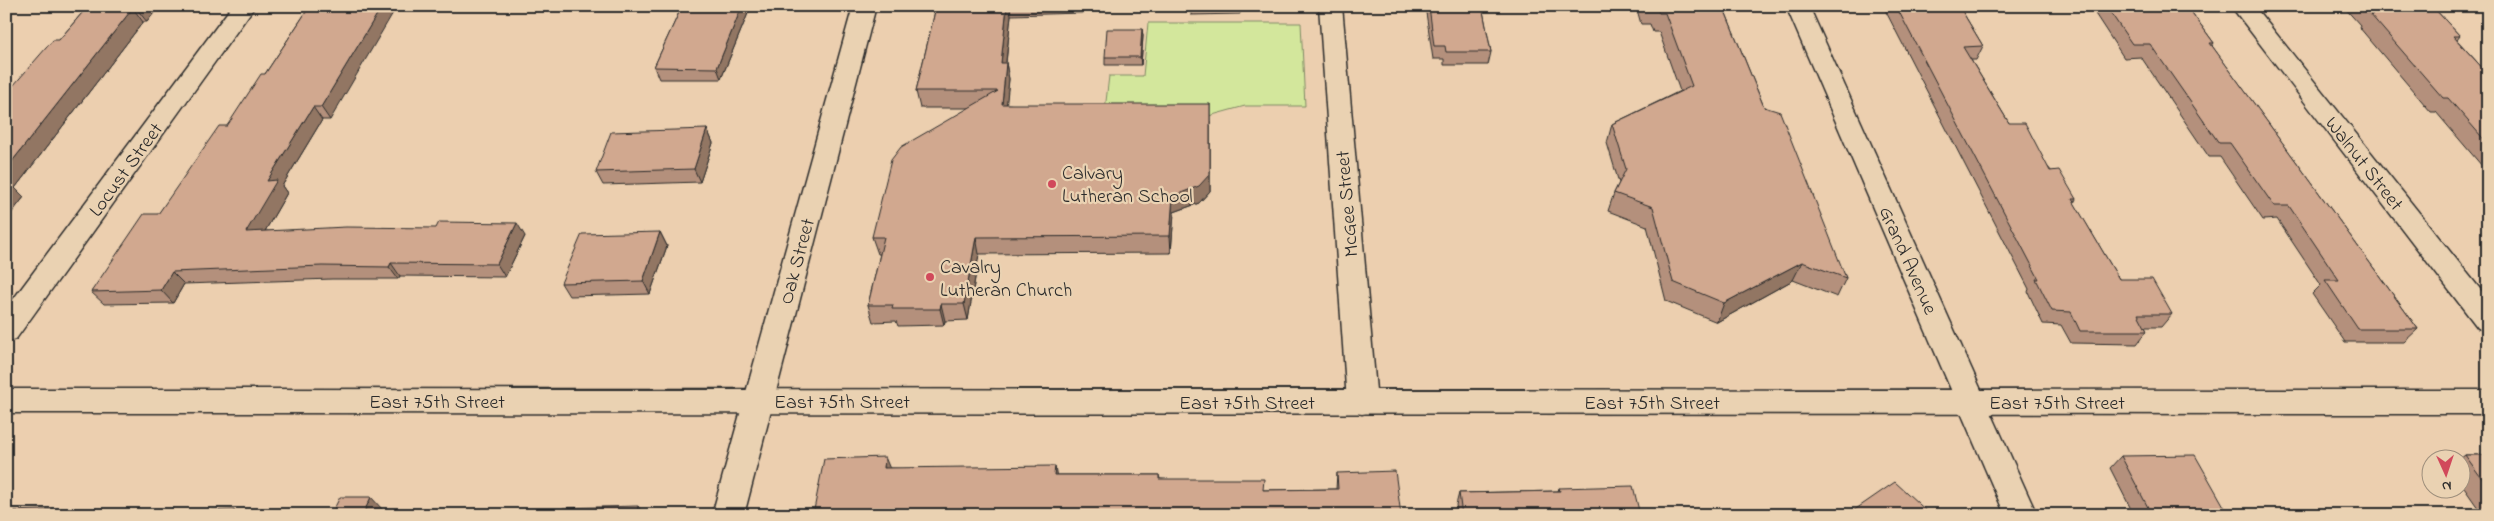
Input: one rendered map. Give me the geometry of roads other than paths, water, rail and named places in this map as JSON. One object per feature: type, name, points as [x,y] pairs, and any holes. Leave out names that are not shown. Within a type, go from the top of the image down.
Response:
[{"type":"street","name":"Locust Street","points":[[6,331],[244,6]]},
{"type":"street","name":"Oak Street","points":[[728,515],[865,6]]},
{"type":"street","name":"McGee Street","points":[[1330,6],[1362,402]]},
{"type":"street","name":"Grand Avenue","points":[[1797,6],[2021,515]]},
{"type":"street","name":"Walnut Street","points":[[2242,6],[2488,320]]},
{"type":"street","name":"East 75th Street","points":[[6,401],[2488,402]]},
{"type":"place","name":"Calvary Lutheran School","points":[[1052,184]]},
{"type":"place","name":"Cavalry Lutheran Church","points":[[930,277]]}]
